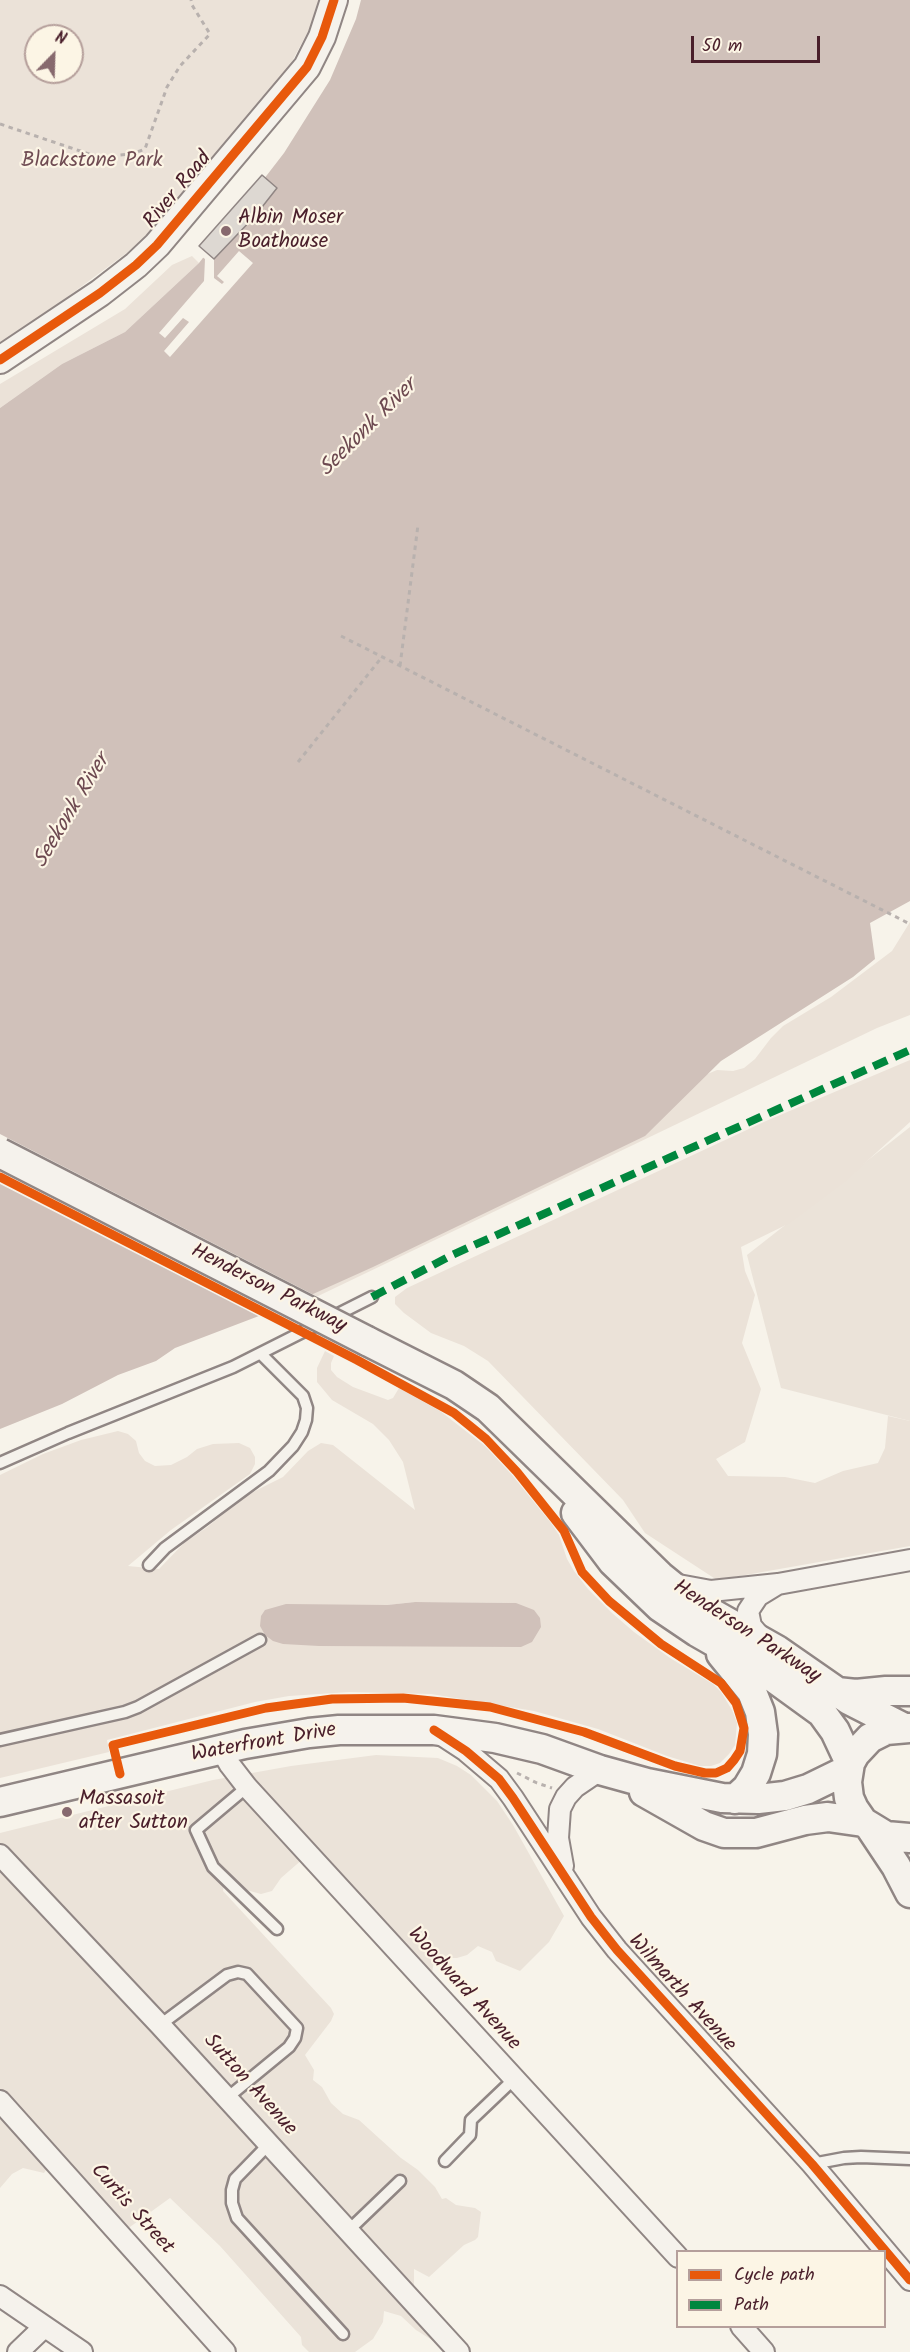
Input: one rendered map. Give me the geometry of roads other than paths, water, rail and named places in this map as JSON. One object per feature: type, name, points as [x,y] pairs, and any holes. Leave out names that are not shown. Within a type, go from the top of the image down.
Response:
[{"type":"main road","name":"Henderson Parkway","points":[[0,1153],[472,1396],[488,1408],[668,1583],[701,1607],[766,1643],[836,1692],[866,1710],[907,1728]]},
{"type":"main road","name":"Henderson Parkway","points":[[525,1444],[618,1568],[653,1601],[697,1632],[760,1668],[822,1713],[836,1731],[849,1766]]},
{"type":"main road","points":[[697,1632],[744,1681],[756,1702],[762,1723],[763,1744],[759,1764],[751,1782],[735,1799]]},
{"type":"main road","points":[[836,1692],[856,1694],[886,1690],[910,1691]]},
{"type":"main road","name":"Henderson Parkway","points":[[907,1728],[886,1730],[870,1738],[855,1754],[849,1766],[847,1782],[849,1798],[854,1809],[896,1866],[910,1893]]},
{"type":"main road","name":"Waterfront Drive","points":[[0,1802],[221,1749],[275,1738],[339,1730],[434,1730],[480,1736],[527,1745],[600,1770],[676,1790],[735,1799],[785,1796],[808,1788],[849,1766]]},
{"type":"main road","name":"Waterfront Drive","points":[[600,1770],[704,1826],[724,1833],[765,1832],[820,1817],[845,1818],[867,1825]]},
{"type":"main road","points":[[867,1825],[886,1836],[910,1838]]},
{"type":"street","name":"River Road","points":[[0,360],[100,293],[157,245],[307,67],[322,37],[334,0]]},
{"type":"street","points":[[668,1583],[711,1591],[778,1584],[910,1560]]},
{"type":"street","points":[[766,1643],[751,1626],[748,1611],[758,1596],[778,1584]]},
{"type":"street","name":"Wilmarth Avenue","points":[[434,1730],[466,1751],[499,1779],[591,1917],[617,1950],[812,2164],[885,2250]]},
{"type":"street","name":"Woodward Avenue","points":[[221,1749],[247,1787],[676,2256]]},
{"type":"street","name":"Wilmarth Avenue","points":[[567,1880],[559,1849],[560,1809],[566,1797],[575,1787],[600,1770]]},
{"type":"street","name":"Sutton Avenue","points":[[0,1855],[160,2025],[459,2352]]},
{"type":"street","name":"Curtis Street","points":[[0,2101],[225,2352]]},
{"type":"street","name":"Wilmarth Avenue","points":[[886,2252],[910,2280]]},
{"type":"street","points":[[0,2296],[82,2352]]},
{"type":"street","points":[[18,2352],[45,2327]]},
{"type":"street","points":[[742,2328],[755,2349]]},
{"type":"lane","points":[[0,1463],[261,1354],[372,1297]]},
{"type":"lane","points":[[149,1565],[171,1544],[269,1471],[293,1446],[302,1432],[307,1408],[303,1396],[261,1354]]},
{"type":"lane","points":[[0,1740],[125,1712],[138,1707],[260,1640]]},
{"type":"lane","points":[[247,1787],[196,1830],[213,1867],[277,1929]]},
{"type":"lane","points":[[160,2025],[227,1975],[238,1972],[247,1974],[297,2028],[295,2038],[289,2047],[227,2098]]},
{"type":"lane","points":[[445,2161],[470,2135],[471,2120],[513,2080]]},
{"type":"lane","points":[[269,2144],[235,2179],[232,2203],[237,2218],[343,2334]]},
{"type":"lane","points":[[812,2164],[861,2157],[910,2159]]},
{"type":"lane","points":[[348,2231],[400,2181]]},
{"type":"water","name":"Seekonk River","points":[[361,0],[910,0],[910,901],[870,923],[875,959],[853,977],[721,1061],[645,1136],[373,1267],[293,1303],[175,1348],[156,1361],[118,1375],[62,1404],[0,1429],[0,408],[62,364],[125,332],[199,263],[284,153],[330,80],[356,19]]},
{"type":"water","points":[[415,1602],[516,1603],[534,1610],[540,1618],[541,1627],[532,1642],[521,1647],[283,1644],[265,1635],[260,1626],[261,1616],[265,1610],[286,1604],[387,1605]]},
{"type":"place","name":"Albin Moser Boathouse","points":[[226,231]]},
{"type":"place","name":"Massasoit after Sutton","points":[[67,1812]]},
{"type":"park label","name":"Blackstone Park","points":[[92,162]]}]
